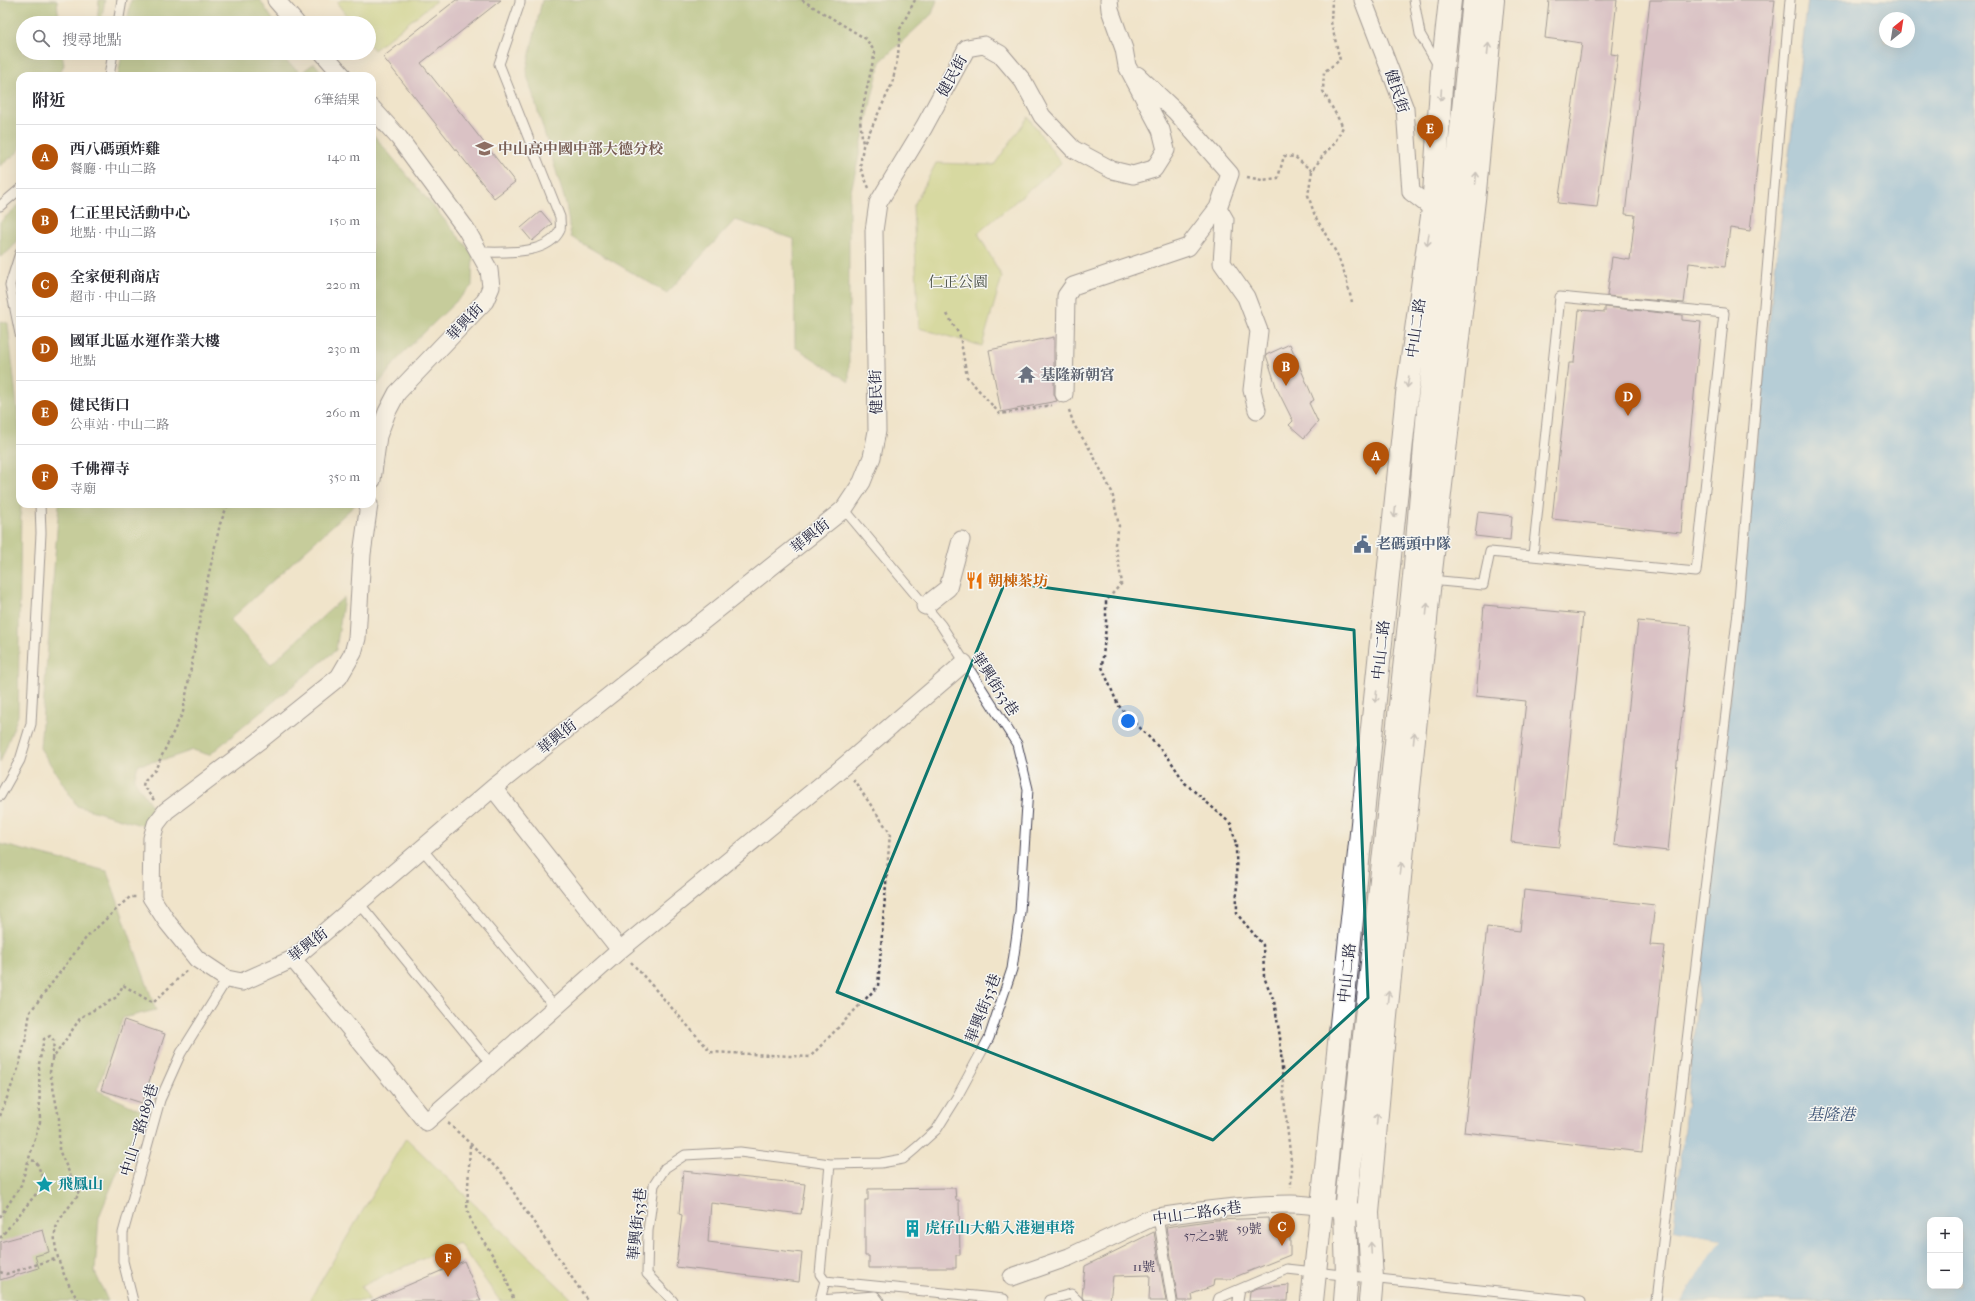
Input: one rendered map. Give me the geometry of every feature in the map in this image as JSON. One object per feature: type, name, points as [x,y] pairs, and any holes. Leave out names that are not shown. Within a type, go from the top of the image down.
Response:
[{"type":"street","points":[[276,0],[290,16]]},
{"type":"street","name":"健民街","points":[[844,509],[862,482],[872,457],[878,431],[874,231],[878,204],[924,127],[967,48],[984,45],[1000,54],[1023,81],[1042,116],[1073,149],[1112,170],[1133,175],[1154,169],[1166,150],[1161,130],[1127,66],[1124,48],[1110,10],[1109,0]]},
{"type":"street","name":"健民街","points":[[1364,0],[1405,109],[1411,192],[1452,213]]},
{"type":"street","name":"中山二路","points":[[1450,0],[1442,72],[1452,213]]},
{"type":"street","name":"中山二路","points":[[1344,1301],[1347,1275],[1345,1211],[1407,576],[1407,394],[1452,213],[1474,0]]},
{"type":"street","name":"中山二路","points":[[1452,213],[1475,191],[1493,0]]},
{"type":"street","points":[[329,60],[340,72]]},
{"type":"street","points":[[1065,398],[1066,296],[1073,286],[1188,247],[1218,208],[1230,174],[1175,111],[1127,66]]},
{"type":"street","name":"華興街","points":[[376,112],[399,138],[466,229],[489,270],[491,287],[485,301],[397,393],[387,412],[378,436],[376,451]]},
{"type":"street","points":[[1218,208],[1225,220],[1222,262],[1246,296],[1259,330],[1252,390],[1257,410]]},
{"type":"street","points":[[1370,1301],[1372,1278],[1368,1214],[1384,1036],[1407,576],[1452,213]]},
{"type":"street","points":[[227,979],[197,959],[168,923],[152,897],[152,838],[156,824],[166,812],[259,741],[339,677],[353,653],[357,638],[362,554],[368,508]]},
{"type":"street","name":"華興街","points":[[227,979],[242,982],[293,959],[493,788],[844,509]]},
{"type":"street","points":[[925,606],[948,588],[960,540]]},
{"type":"street","name":"中山二路","points":[[1312,1301],[1322,1206],[1407,576]]},
{"type":"street","points":[[293,959],[426,1122],[620,950],[844,766],[964,663]]},
{"type":"street","points":[[493,788],[620,950]]},
{"type":"street","name":"中山二路65巷","points":[[1012,1277],[1069,1257],[1158,1217],[1217,1207],[1291,1204],[1322,1206],[1368,1214]]},
{"type":"lane","points":[[119,16],[122,0]]},
{"type":"lane","points":[[479,252],[526,251],[548,243],[560,230],[560,218],[499,64],[520,0]]},
{"type":"lane","points":[[1414,0],[1420,34],[1442,72]]},
{"type":"lane","points":[[1656,1301],[1738,612],[1790,0]]},
{"type":"lane","points":[[110,72],[112,60]]},
{"type":"lane","points":[[0,206],[16,192]]},
{"type":"lane","points":[[16,266],[10,285],[16,314]]},
{"type":"lane","points":[[1407,576],[1483,585],[1490,552],[1696,572],[1724,314],[1560,297],[1533,555]]},
{"type":"lane","points":[[0,796],[20,760],[31,724],[41,533],[40,508]]},
{"type":"lane","name":"華興街53巷","points":[[673,1301],[647,1274],[648,1231],[654,1185],[665,1168],[685,1155],[740,1152],[830,1164],[881,1163],[903,1159],[937,1129],[957,1098],[989,1038],[1012,969],[1020,912],[1028,789],[1017,744],[941,625],[844,509]]},
{"type":"lane","points":[[422,849],[555,1007]]},
{"type":"lane","points":[[358,903],[491,1064]]},
{"type":"lane","name":"中山一路189巷","points":[[133,1301],[123,1261],[123,1234],[160,1100],[181,1054],[227,979]]},
{"type":"lane","points":[[830,1164],[820,1274],[825,1281],[1004,1299]]},
{"type":"lane","points":[[1158,1217],[1172,1301]]},
{"type":"lane","points":[[1218,1301],[1219,1298],[1287,1269],[1581,1301]]},
{"type":"lane","points":[[825,1281],[820,1300],[875,1296],[879,1301]]},
{"type":"lane","points":[[1238,1301],[1240,1289]]},
{"type":"lane","points":[[1049,1300],[1071,1294],[1078,1301]]},
{"type":"path","points":[[802,0],[866,39],[875,52],[860,120],[863,146],[860,167],[878,204]]},
{"type":"path","points":[[863,146],[892,84],[898,56],[900,29],[915,0]]},
{"type":"path","points":[[1332,0],[1331,22],[1340,60],[1324,72],[1323,91],[1343,127],[1334,144],[1324,154],[1312,171],[1308,194],[1315,216],[1337,254],[1352,302]]},
{"type":"path","points":[[1230,174],[1262,180],[1278,178],[1284,156],[1295,157],[1312,171]]},
{"type":"path","points":[[947,314],[960,336],[967,377],[1000,414],[1065,398],[1074,425],[1091,451],[1112,492],[1119,526],[1115,544],[1122,583],[1106,601],[1106,626],[1102,667],[1118,705],[1168,757],[1185,783],[1231,824],[1236,844],[1237,914],[1263,945],[1264,977],[1274,1001],[1280,1037],[1284,1099],[1291,1161],[1291,1204]]},
{"type":"path","points":[[166,812],[147,793],[143,786],[144,781],[155,770],[183,712],[207,584],[220,524],[226,508]]},
{"type":"path","points":[[620,950],[711,1052],[810,1057],[878,986],[890,833],[844,766]]},
{"type":"path","points":[[0,1116],[18,1069],[26,1038],[30,1012],[86,938],[123,903],[130,897],[152,897]]},
{"type":"path","points":[[52,1060],[81,1017],[117,997],[123,985],[153,1003],[197,959]]},
{"type":"path","points":[[0,1217],[21,1184],[40,1122],[38,1088],[40,1064],[44,1039],[50,1036],[54,1041],[50,1072],[59,1118],[59,1150],[79,1194],[56,1228],[58,1258],[73,1294],[79,1301]]},
{"type":"path","points":[[437,1112],[502,1173],[519,1201],[588,1301]]},
{"type":"path","points":[[470,1144],[467,1209],[472,1223],[504,1273],[514,1301]]},
{"type":"path","points":[[0,1238],[45,1183],[36,1161],[29,1160]]},
{"type":"path","points":[[0,1272],[6,1274],[58,1258]]},
{"type":"highlighted area","points":[[1005,582],[1354,630],[1368,998],[1213,1140],[837,992]]},
{"type":"green space","points":[[0,0],[57,0],[58,16],[16,16],[16,60],[63,60],[64,65],[60,72],[16,72],[16,154],[0,166]]},
{"type":"green space","points":[[99,0],[105,0],[102,16],[98,16]]},
{"type":"green space","points":[[131,0],[260,0],[270,16],[128,16]]},
{"type":"green space","points":[[341,0],[437,0],[376,48],[376,16],[347,16],[337,3]]},
{"type":"green space","points":[[542,0],[937,0],[932,14],[880,62],[849,200],[849,382],[795,347],[794,239],[735,220],[667,293],[571,237],[566,204],[526,72]]},
{"type":"green space","points":[[121,60],[285,60],[300,72],[119,72]]},
{"type":"green space","points":[[314,63],[322,72],[302,72]]},
{"type":"green space","name":"仁正公園","points":[[1028,117],[1061,163],[978,233],[1002,277],[982,346],[919,328],[913,207],[936,163],[994,165]]},
{"type":"green space","points":[[376,138],[473,254],[472,286],[402,354],[376,387]]},
{"type":"green space","points":[[16,208],[16,241],[13,247],[0,257],[0,222]]},
{"type":"green space","points":[[0,321],[8,323],[16,397],[16,508],[21,508],[18,716],[0,763]]},
{"type":"green space","points":[[59,508],[352,508],[230,620],[271,664],[344,597],[336,650],[209,755],[193,750],[170,758],[138,765],[134,780],[152,806],[144,826],[77,806],[40,748]]},
{"type":"green space","points":[[0,844],[107,871],[156,1010],[123,1018],[97,1090],[142,1111],[99,1217],[95,1272],[108,1301],[0,1301]]},
{"type":"green space","points":[[406,1138],[574,1301],[500,1301],[459,1243],[361,1286],[370,1301],[309,1301]]},
{"type":"water","name":"基隆港","points":[[1808,0],[1975,0],[1975,1301],[1681,1301],[1720,1239],[1673,1231],[1774,277]]},
{"type":"pier","points":[[1700,964],[1673,1231],[1721,1239],[1681,1301],[1679,1301],[1717,1241],[1673,1233],[1671,1231]]},
{"type":"building","points":[[456,0],[501,0],[421,63],[515,182],[494,198],[383,57]]},
{"type":"building","points":[[1549,0],[1617,0],[1611,54],[1618,55],[1597,207],[1558,203],[1582,43],[1545,38]]},
{"type":"building","points":[[1650,0],[1775,0],[1750,231],[1730,228],[1725,267],[1689,263],[1684,303],[1607,296],[1612,257],[1630,260],[1635,215],[1625,214]]},
{"type":"building","points":[[541,211],[552,224],[532,241],[521,228]]},
{"type":"building","points":[[1605,307],[1682,315],[1682,320],[1701,322],[1681,533],[1552,519],[1569,363],[1574,363],[1579,310],[1605,312]]},
{"type":"building","name":"基隆新朝宮","points":[[1054,337],[1054,394],[1057,401],[1001,412],[989,350]]},
{"type":"building","points":[[1290,344],[1314,400],[1309,403],[1318,422],[1304,438],[1289,425],[1293,421],[1277,389],[1266,355]]},
{"type":"building","points":[[1478,512],[1512,516],[1510,540],[1475,536]]},
{"type":"building","points":[[1484,605],[1583,614],[1559,847],[1511,842],[1526,701],[1476,696]]},
{"type":"building","points":[[1638,621],[1691,626],[1668,851],[1614,845]]},
{"type":"building","points":[[1524,890],[1655,905],[1650,945],[1665,946],[1642,1152],[1464,1132],[1487,927],[1520,931]]},
{"type":"building","points":[[124,1020],[165,1034],[142,1103],[101,1090]]},
{"type":"building","points":[[683,1171],[805,1184],[801,1214],[711,1203],[708,1242],[802,1253],[799,1282],[676,1267],[682,1215],[679,1214]]},
{"type":"building","name":"虎仔山大船入港迴車塔","points":[[955,1188],[956,1200],[959,1200],[960,1255],[956,1255],[956,1268],[869,1268],[869,1256],[865,1256],[865,1200],[868,1200],[868,1189]]},
{"type":"building","points":[[1268,1218],[1270,1232],[1290,1227],[1290,1255],[1230,1279],[1214,1279],[1213,1286],[1192,1294],[1193,1301],[1178,1301],[1166,1227],[1215,1220]]},
{"type":"building","points":[[43,1230],[49,1252],[35,1256],[39,1268],[0,1280],[0,1242]]},
{"type":"building","points":[[1154,1232],[1166,1301],[1149,1301],[1150,1275],[1113,1276],[1110,1301],[1084,1300],[1082,1297],[1085,1266]]},
{"type":"building","points":[[464,1261],[481,1301],[371,1301]]},
{"type":"building","points":[[1289,1285],[1288,1301],[1249,1301],[1250,1291],[1258,1288]]},
{"type":"place","name":"健民街口","points":[[1430,148]]},
{"type":"place","name":"中山高中國中部大德分校","points":[[485,149]]},
{"type":"place","name":"基隆新朝宮","points":[[1027,375]]},
{"type":"place","name":"仁正里民活動中心","points":[[1286,386]]},
{"type":"place","name":"國軍北區水運作業大樓","points":[[1628,416]]},
{"type":"place","name":"西八碼頭炸雞","points":[[1376,475]]},
{"type":"place","name":"老碼頭中隊","points":[[1363,544]]},
{"type":"place","name":"朝棟茶坊","points":[[975,581]]},
{"type":"place","name":"飛鳳山","points":[[45,1184]]},
{"type":"place","name":"虎仔山大船入港迴車塔","points":[[912,1228]]},
{"type":"place","name":"全家便利商店","points":[[1282,1246]]},
{"type":"place","name":"千佛禪寺","points":[[448,1277]]}]
